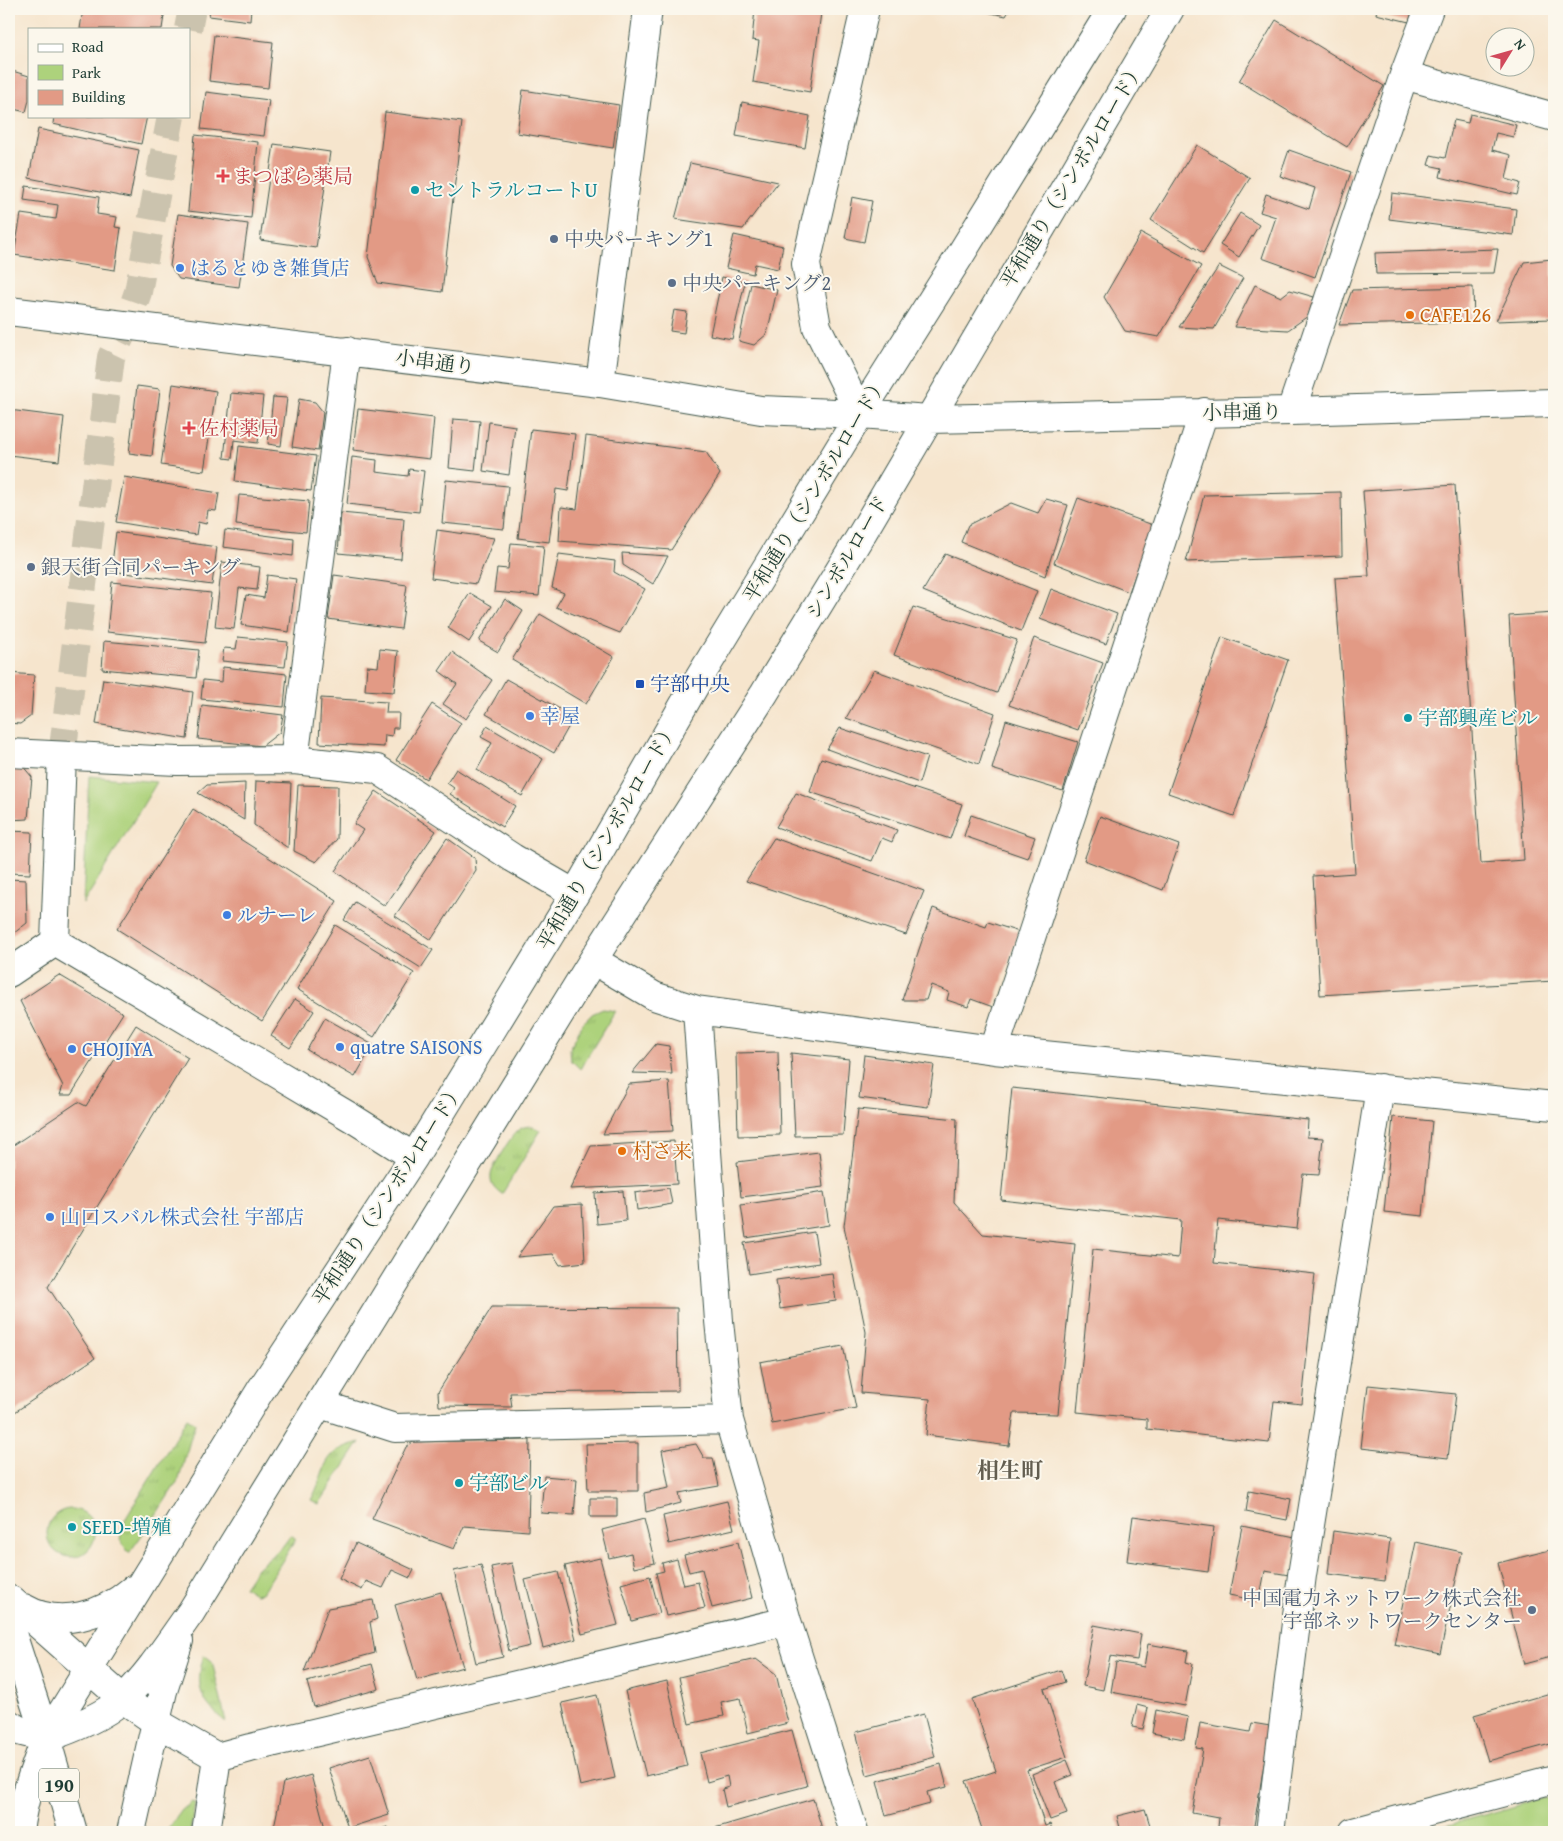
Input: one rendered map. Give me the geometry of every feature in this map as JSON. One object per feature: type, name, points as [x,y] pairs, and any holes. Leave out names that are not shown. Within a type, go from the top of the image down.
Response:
[{"type":"main road","points":[[600,383],[648,9]]},
{"type":"main road","points":[[860,414],[817,327],[806,264],[865,9]]},
{"type":"main road","name":"平和通り（シンボルロード）","points":[[19,1832],[23,1805],[30,1780],[46,1738],[260,1391],[414,1157],[575,894],[698,680],[860,414],[1112,9]]},
{"type":"main road","name":"平和通り（シンボルロード）","points":[[929,419],[1170,9]]},
{"type":"main road","points":[[1291,411],[1404,75],[1429,9]]},
{"type":"main road","points":[[1404,75],[1554,117]]},
{"type":"main road","name":"小串通り","points":[[9,311],[600,383],[761,410],[929,419],[1554,403]]},
{"type":"main road","points":[[294,760],[347,351]]},
{"type":"main road","points":[[994,1050],[1204,412]]},
{"type":"main road","name":"シンボルロード","points":[[593,960],[764,694],[929,419]]},
{"type":"main road","points":[[9,753],[177,761],[294,760],[377,769],[513,858],[575,894]]},
{"type":"main road","points":[[55,942],[62,756]]},
{"type":"main road","points":[[9,973],[55,942]]},
{"type":"main road","points":[[55,942],[352,1118],[414,1157]]},
{"type":"main road","points":[[9,1724],[22,1732],[46,1738],[71,1729],[123,1699],[147,1671],[191,1612],[593,960],[654,996],[697,1010],[994,1050],[1554,1106]]},
{"type":"main road","points":[[697,1010],[719,1321],[729,1420],[788,1620],[854,1832]]},
{"type":"main road","points":[[1270,1832],[1302,1575],[1380,1088]]},
{"type":"main road","points":[[320,1404],[395,1428],[729,1420]]},
{"type":"main road","points":[[10,1607],[53,1618],[90,1615],[123,1598],[142,1582]]},
{"type":"main road","points":[[10,1607],[123,1699],[156,1722],[218,1757],[788,1620]]},
{"type":"main road","name":"190","points":[[10,1607],[73,1832]]},
{"type":"main road","points":[[131,1832],[174,1651],[191,1612]]},
{"type":"main road","points":[[206,1832],[218,1757]]},
{"type":"main road","points":[[1353,1832],[1554,1779]]},
{"type":"green space","points":[[89,776],[157,782],[83,904]]},
{"type":"green space","points":[[603,1009],[615,1011],[580,1069],[571,1060],[570,1049],[582,1024],[592,1014]]},
{"type":"green space","points":[[530,1126],[541,1130],[502,1194],[492,1184],[492,1171],[513,1135],[521,1128]]},
{"type":"green space","points":[[187,1418],[195,1423],[179,1479],[129,1553],[120,1540],[123,1523]]},
{"type":"green space","points":[[360,1442],[319,1504],[311,1500],[326,1464],[331,1457],[337,1451]]},
{"type":"green space","points":[[71,1509],[80,1511],[88,1516],[93,1524],[95,1533],[93,1542],[88,1550],[80,1555],[71,1557],[62,1555],[54,1550],[49,1542],[47,1533],[49,1524],[54,1516],[62,1511]]},
{"type":"green space","points":[[291,1535],[296,1539],[262,1593],[255,1594],[244,1587],[257,1568],[282,1547]]},
{"type":"green space","points":[[204,1655],[212,1661],[226,1722],[205,1701],[202,1693],[200,1676]]},
{"type":"green space","points":[[1554,1795],[1554,1832],[1424,1832]]},
{"type":"green space","points":[[192,1802],[195,1803],[190,1832],[166,1832],[182,1810]]},
{"type":"building","points":[[83,9],[165,9],[162,28],[80,28]]},
{"type":"building","points":[[210,9],[251,9],[250,21],[209,16]]},
{"type":"building","points":[[755,9],[789,9],[821,13],[810,92],[753,82],[759,41],[752,40]]},
{"type":"building","points":[[972,9],[1010,9],[1006,16]]},
{"type":"building","points":[[1377,9],[1413,9],[1409,22],[1376,14]]},
{"type":"building","points":[[1276,20],[1384,86],[1347,147],[1239,81]]},
{"type":"building","points":[[214,35],[273,42],[268,88],[209,81]]},
{"type":"building","points":[[9,70],[28,76],[28,104],[26,112],[9,108]]},
{"type":"building","points":[[523,90],[619,105],[613,148],[517,133]]},
{"type":"building","points":[[206,92],[269,100],[264,136],[201,129]]},
{"type":"building","points":[[742,102],[810,116],[805,148],[736,136]]},
{"type":"building","name":"セントラルコートU","points":[[385,112],[462,122],[442,292],[378,283],[368,257]]},
{"type":"building","points":[[1470,114],[1516,125],[1513,137],[1496,133],[1492,150],[1511,155],[1506,179],[1520,183],[1517,195],[1440,177],[1442,168],[1428,165],[1431,155],[1445,158],[1454,120],[1468,123]]},
{"type":"building","points":[[54,118],[147,118],[141,144],[53,124]]},
{"type":"building","points":[[38,129],[139,150],[130,198],[29,178]]},
{"type":"building","name":"まつばら薬局","points":[[195,135],[258,142],[251,218],[188,211]]},
{"type":"building","points":[[274,144],[330,152],[316,248],[260,240]]},
{"type":"building","points":[[1197,145],[1250,178],[1203,253],[1151,220]]},
{"type":"building","points":[[1289,150],[1351,172],[1315,277],[1262,258],[1276,217],[1260,212],[1266,194],[1309,209],[1315,188],[1280,176]]},
{"type":"building","points":[[690,163],[778,182],[743,229],[675,219]]},
{"type":"building","points":[[26,186],[99,197],[97,214],[117,217],[115,227],[121,228],[115,270],[14,255],[21,214],[56,219],[58,205],[24,200]]},
{"type":"building","points":[[1392,193],[1516,209],[1513,235],[1389,219]]},
{"type":"building","points":[[852,197],[872,201],[864,242],[845,238]]},
{"type":"building","points":[[1240,213],[1259,225],[1239,257],[1220,245]]},
{"type":"building","points":[[178,214],[248,224],[239,287],[179,279],[170,266]]},
{"type":"building","points":[[1141,233],[1201,266],[1159,337],[1125,331],[1104,297]]},
{"type":"building","points":[[734,235],[783,246],[778,269],[755,264],[753,274],[726,268]]},
{"type":"building","points":[[1498,249],[1494,273],[1376,274],[1375,253]]},
{"type":"building","points":[[1552,259],[1552,319],[1496,321],[1524,262]]},
{"type":"building","points":[[1219,266],[1243,278],[1214,329],[1179,327]]},
{"type":"building","points":[[722,277],[745,282],[732,339],[710,335]]},
{"type":"building","points":[[751,284],[777,290],[767,334],[754,345],[739,341]]},
{"type":"building","points":[[1255,285],[1281,297],[1290,290],[1314,297],[1308,316],[1288,330],[1234,327]]},
{"type":"building","points":[[1473,287],[1474,322],[1339,325],[1352,290]]},
{"type":"building","points":[[674,310],[687,312],[684,333],[670,331]]},
{"type":"building","name":"佐村薬局","points":[[173,384],[216,391],[204,471],[161,465]]},
{"type":"building","points":[[137,386],[160,389],[152,456],[129,453]]},
{"type":"building","points":[[231,393],[263,396],[258,443],[234,440],[232,459],[224,458]]},
{"type":"building","points":[[273,397],[287,398],[281,446],[268,444]]},
{"type":"building","points":[[299,399],[315,402],[323,412],[318,451],[292,447]]},
{"type":"building","points":[[358,409],[434,418],[430,459],[353,450]]},
{"type":"building","points":[[9,410],[64,417],[59,461],[9,455]]},
{"type":"building","points":[[453,419],[480,421],[475,471],[449,468]]},
{"type":"building","points":[[489,422],[515,426],[509,475],[483,471]]},
{"type":"building","points":[[531,429],[575,434],[568,491],[556,489],[549,542],[518,538]]},
{"type":"building","points":[[586,436],[706,452],[720,474],[671,550],[559,541],[561,507],[577,509]]},
{"type":"building","points":[[239,446],[316,456],[311,491],[235,481]]},
{"type":"building","points":[[352,457],[377,460],[376,472],[408,476],[409,469],[424,471],[419,512],[347,504]]},
{"type":"building","points":[[124,477],[219,493],[216,511],[208,510],[206,524],[198,522],[196,535],[116,522]]},
{"type":"building","points":[[446,480],[508,486],[504,529],[442,523]]},
{"type":"building","name":"宇部興産ビル","points":[[1455,485],[1481,863],[1524,860],[1509,616],[1554,613],[1554,981],[1320,995],[1313,876],[1355,873],[1335,578],[1369,576],[1363,491]]},
{"type":"building","points":[[1341,492],[1342,556],[1186,562],[1204,495]]},
{"type":"building","points":[[239,495],[309,501],[306,532],[236,525]]},
{"type":"building","points":[[1078,498],[1153,525],[1129,592],[1054,563]]},
{"type":"building","points":[[1046,499],[1068,505],[1045,576],[961,542],[968,525],[1011,503],[1038,513]]},
{"type":"building","points":[[341,513],[404,519],[401,559],[338,553]]},
{"type":"building","points":[[225,530],[294,539],[293,556],[223,547]]},
{"type":"building","points":[[437,530],[494,538],[476,584],[431,578]]},
{"type":"building","points":[[116,532],[217,547],[212,585],[111,571]]},
{"type":"building","points":[[511,543],[544,546],[539,596],[494,592],[497,568],[508,569]]},
{"type":"building","points":[[622,553],[668,556],[653,584],[623,565]]},
{"type":"building","points":[[559,554],[615,561],[614,572],[645,589],[620,633],[556,607],[564,593],[552,588]]},
{"type":"building","points":[[945,554],[1037,591],[1021,631],[923,591]]},
{"type":"building","points":[[222,562],[260,567],[257,590],[239,588],[234,629],[215,627]]},
{"type":"building","points":[[267,575],[296,579],[289,632],[241,625],[246,595],[264,598]]},
{"type":"building","points":[[334,575],[407,585],[401,629],[328,619]]},
{"type":"building","points":[[112,582],[211,593],[205,643],[107,632]]},
{"type":"building","points":[[1051,589],[1117,614],[1106,644],[1040,619]]},
{"type":"building","points":[[470,593],[492,606],[469,642],[448,628]]},
{"type":"building","points":[[505,599],[523,611],[498,652],[479,641]]},
{"type":"building","points":[[913,607],[1017,640],[997,693],[894,655]]},
{"type":"building","points":[[540,614],[614,657],[586,704],[512,660]]},
{"type":"building","points":[[238,637],[288,642],[285,667],[222,661],[224,648],[236,649]]},
{"type":"building","points":[[1222,637],[1288,660],[1234,816],[1168,793]]},
{"type":"building","points":[[1034,638],[1103,663],[1078,730],[1009,705]]},
{"type":"building","points":[[104,641],[199,650],[196,678],[102,669]]},
{"type":"building","points":[[380,649],[398,651],[394,692],[365,690],[367,666],[378,667]]},
{"type":"building","points":[[452,652],[492,680],[466,719],[443,704],[457,684],[439,671]]},
{"type":"building","points":[[223,667],[287,674],[284,707],[201,699],[203,680],[222,682]]},
{"type":"building","points":[[874,670],[995,713],[979,764],[846,718]]},
{"type":"building","points":[[9,673],[34,675],[31,716],[20,724],[9,723]]},
{"type":"building","points":[[103,679],[193,692],[187,739],[96,724]]},
{"type":"building","name":"幸屋","points":[[506,679],[574,717],[554,753],[486,714]]},
{"type":"building","points":[[321,698],[387,702],[386,713],[399,713],[398,728],[393,728],[392,736],[385,735],[384,747],[319,743]]},
{"type":"building","points":[[432,704],[461,723],[426,779],[396,760]]},
{"type":"building","points":[[202,705],[283,715],[280,732],[262,746],[198,739]]},
{"type":"building","points":[[1006,720],[1078,742],[1063,791],[992,769]]},
{"type":"building","points":[[487,726],[543,759],[522,796],[477,770],[492,743],[481,737]]},
{"type":"building","points":[[840,728],[927,757],[919,783],[827,749]]},
{"type":"building","points":[[821,758],[962,804],[950,839],[810,792]]},
{"type":"building","points":[[9,764],[21,764],[32,777],[28,819],[9,820]]},
{"type":"building","points":[[456,769],[515,806],[502,827],[450,794],[454,788],[447,783]]},
{"type":"building","points":[[256,781],[291,783],[288,848],[254,825]]},
{"type":"building","points":[[245,783],[244,820],[198,793],[207,785]]},
{"type":"building","points":[[298,785],[338,786],[337,839],[316,862],[294,851]]},
{"type":"building","points":[[376,791],[436,831],[385,906],[335,871],[363,830],[354,824]]},
{"type":"building","points":[[796,793],[897,830],[892,842],[882,838],[872,861],[776,827]]},
{"type":"building","name":"ルナーレ","points":[[193,809],[337,901],[262,1021],[117,929]]},
{"type":"building","points":[[971,815],[1035,837],[1027,858],[964,836]]},
{"type":"building","points":[[1100,816],[1179,845],[1163,890],[1084,860]]},
{"type":"building","points":[[9,831],[32,832],[30,874],[9,873]]},
{"type":"building","points":[[447,838],[475,858],[476,871],[431,940],[395,916]]},
{"type":"building","points":[[774,838],[924,891],[906,935],[746,881]]},
{"type":"building","points":[[9,879],[26,880],[27,923],[9,937]]},
{"type":"building","points":[[355,902],[433,950],[421,968],[344,920]]},
{"type":"building","points":[[933,908],[986,927],[988,922],[1019,932],[993,1007],[971,999],[968,1007],[947,1000],[949,992],[931,985],[926,1000],[902,1000]]},
{"type":"building","points":[[335,925],[414,973],[374,1037],[297,989]]},
{"type":"building","name":"CHOJIYA","points":[[59,975],[123,1013],[71,1095],[60,1095],[63,1086],[20,1001]]},
{"type":"building","points":[[295,999],[314,1011],[290,1048],[271,1036]]},
{"type":"building","name":"quatre SAISONS","points":[[325,1018],[373,1045],[355,1077],[307,1050]]},
{"type":"building","name":"山口スバル株式会社 宇部店","points":[[136,1025],[188,1058],[48,1287],[95,1358],[9,1416],[9,1148],[78,1102],[86,1106]]},
{"type":"building","points":[[656,1044],[669,1046],[672,1074],[632,1073]]},
{"type":"building","points":[[778,1052],[780,1135],[738,1136],[736,1053]]},
{"type":"building","points":[[791,1053],[849,1059],[843,1135],[795,1136]]},
{"type":"building","points":[[864,1055],[934,1065],[928,1107],[859,1098]]},
{"type":"building","points":[[669,1081],[673,1131],[603,1134],[629,1084]]},
{"type":"building","points":[[1012,1088],[1308,1120],[1307,1137],[1323,1138],[1319,1175],[1303,1174],[1297,1229],[1218,1220],[1214,1263],[1315,1274],[1302,1404],[1274,1401],[1269,1443],[1147,1429],[1147,1419],[1077,1412],[1093,1249],[1178,1258],[1181,1220],[1001,1200]]},
{"type":"building","points":[[858,1109],[957,1119],[954,1202],[983,1234],[1075,1244],[1058,1414],[1014,1413],[1009,1446],[926,1435],[930,1399],[861,1393],[866,1332],[844,1226]]},
{"type":"building","points":[[1393,1117],[1432,1121],[1423,1216],[1384,1212]]},
{"type":"building","points":[[674,1141],[677,1184],[570,1189],[591,1146]]},
{"type":"building","points":[[819,1152],[823,1187],[741,1197],[737,1162]]},
{"type":"building","points":[[669,1188],[672,1204],[637,1210],[635,1193]]},
{"type":"building","points":[[623,1191],[626,1221],[597,1224],[595,1193]]},
{"type":"building","points":[[824,1192],[829,1225],[746,1238],[741,1205]]},
{"type":"building","points":[[582,1204],[585,1262],[560,1265],[553,1254],[517,1257],[553,1206]]},
{"type":"building","points":[[814,1232],[819,1263],[749,1274],[744,1243]]},
{"type":"building","points":[[832,1273],[836,1301],[780,1309],[776,1280]]},
{"type":"building","points":[[492,1307],[677,1308],[678,1391],[510,1393],[512,1407],[439,1406],[438,1392]]},
{"type":"building","points":[[843,1346],[856,1408],[772,1424],[760,1362]]},
{"type":"building","points":[[1368,1385],[1456,1394],[1448,1458],[1361,1448]]},
{"type":"building","name":"宇部ビル","points":[[530,1440],[528,1531],[464,1526],[454,1549],[372,1519],[406,1447],[413,1442]]},
{"type":"building","points":[[638,1443],[638,1491],[588,1491],[586,1444]]},
{"type":"building","points":[[696,1444],[704,1458],[713,1458],[719,1486],[679,1493],[681,1503],[646,1512],[644,1493],[669,1488],[662,1450]]},
{"type":"building","points":[[544,1476],[577,1479],[574,1515],[541,1513]]},
{"type":"building","points":[[1249,1491],[1291,1499],[1287,1520],[1246,1512]]},
{"type":"building","points":[[590,1498],[617,1498],[617,1517],[590,1517]]},
{"type":"building","points":[[727,1501],[734,1529],[669,1544],[663,1516]]},
{"type":"building","points":[[1133,1516],[1214,1527],[1208,1572],[1127,1561]]},
{"type":"building","points":[[644,1519],[655,1563],[634,1568],[631,1553],[609,1558],[602,1530]]},
{"type":"building","points":[[1242,1526],[1295,1537],[1289,1575],[1265,1571],[1259,1601],[1229,1595]]},
{"type":"building","points":[[1333,1531],[1390,1539],[1385,1581],[1328,1574]]},
{"type":"building","points":[[738,1542],[752,1598],[712,1608],[702,1569],[689,1572],[684,1555]]},
{"type":"building","points":[[1416,1542],[1462,1552],[1440,1654],[1394,1644]]},
{"type":"building","points":[[356,1543],[414,1570],[410,1578],[392,1570],[383,1588],[366,1581],[362,1590],[339,1579]]},
{"type":"building","name":"中国電力ネットワーク株式会社 宇部ネットワークセンター","points":[[1554,1549],[1554,1656],[1524,1664],[1498,1563]]},
{"type":"building","points":[[600,1558],[618,1625],[582,1634],[565,1566]]},
{"type":"building","points":[[677,1559],[684,1585],[698,1582],[705,1608],[666,1616],[656,1573],[664,1571],[662,1563]]},
{"type":"building","points":[[512,1563],[530,1646],[509,1651],[491,1567]]},
{"type":"building","points":[[481,1565],[503,1657],[476,1663],[454,1571]]},
{"type":"building","points":[[558,1572],[576,1639],[543,1648],[525,1580]]},
{"type":"building","points":[[650,1576],[660,1613],[632,1621],[621,1584]]},
{"type":"building","points":[[441,1592],[463,1667],[417,1680],[395,1605]]},
{"type":"building","points":[[373,1600],[377,1619],[370,1622],[375,1653],[304,1672],[328,1608]]},
{"type":"building","points":[[1094,1625],[1141,1634],[1137,1660],[1110,1656],[1103,1690],[1083,1686]]},
{"type":"building","points":[[1148,1644],[1188,1651],[1186,1662],[1193,1664],[1185,1706],[1111,1692],[1116,1662],[1144,1667]]},
{"type":"building","points":[[756,1659],[776,1674],[788,1723],[748,1733],[740,1698],[721,1702],[724,1716],[689,1724],[679,1677]]},
{"type":"building","points":[[372,1664],[379,1689],[314,1707],[307,1682]]},
{"type":"building","points":[[1061,1670],[1065,1682],[1044,1689],[1067,1757],[1027,1770],[1045,1826],[1050,1824],[1053,1832],[983,1832],[966,1781],[996,1771],[972,1699]]},
{"type":"building","points":[[667,1681],[687,1766],[646,1776],[625,1691]]},
{"type":"building","points":[[1554,1692],[1554,1743],[1488,1761],[1474,1715]]},
{"type":"building","points":[[597,1695],[615,1778],[580,1786],[562,1703]]},
{"type":"building","points":[[1137,1705],[1148,1708],[1143,1729],[1132,1727]]},
{"type":"building","points":[[1156,1710],[1188,1717],[1184,1739],[1152,1733]]},
{"type":"building","points":[[924,1714],[935,1757],[867,1775],[856,1732]]},
{"type":"building","points":[[1200,1723],[1250,1732],[1252,1723],[1270,1726],[1253,1832],[1218,1827],[1219,1818],[1192,1813],[1203,1749],[1196,1748]]},
{"type":"building","points":[[792,1730],[807,1786],[726,1807],[722,1789],[729,1787],[727,1776],[707,1782],[700,1753]]},
{"type":"building","points":[[370,1755],[389,1815],[348,1828],[329,1768]]},
{"type":"building","points":[[1067,1760],[1073,1775],[1055,1782],[1067,1814],[1050,1820],[1032,1774]]},
{"type":"building","points":[[941,1764],[947,1787],[927,1792],[930,1804],[886,1816],[877,1781]]},
{"type":"building","points":[[311,1775],[326,1832],[273,1832],[283,1783]]},
{"type":"building","points":[[813,1799],[823,1832],[701,1832]]},
{"type":"building","points":[[1145,1809],[1152,1832],[1121,1832],[1117,1816]]},
{"type":"building","points":[[388,1827],[390,1832],[370,1832]]},
{"type":"tunnel","points":[[188,28],[192,9]]},
{"type":"tunnel","points":[[62,756],[111,357],[126,326],[138,292],[171,118]]},
{"type":"place","name":"まつばら薬局","points":[[223,176]]},
{"type":"place","name":"セントラルコートU","points":[[415,190]]},
{"type":"place","name":"中央パーキング1","points":[[554,239]]},
{"type":"place","name":"はるとゆき雑貨店","points":[[180,268]]},
{"type":"place","name":"中央パーキング2","points":[[672,283]]},
{"type":"place","name":"CAFE126","points":[[1410,315]]},
{"type":"place","name":"佐村薬局","points":[[189,428]]},
{"type":"place","name":"銀天街合同パーキング","points":[[31,567]]},
{"type":"place","name":"宇部中央","points":[[640,684]]},
{"type":"place","name":"幸屋","points":[[530,716]]},
{"type":"place","name":"宇部興産ビル","points":[[1408,718]]},
{"type":"place","name":"ルナーレ","points":[[227,915]]},
{"type":"place","name":"quatre SAISONS","points":[[340,1047]]},
{"type":"place","name":"CHOJIYA","points":[[72,1049]]},
{"type":"place","name":"村さ来","points":[[622,1151]]},
{"type":"place","name":"山口スバル株式会社 宇部店","points":[[50,1217]]},
{"type":"place","name":"宇部ビル","points":[[459,1483]]},
{"type":"place","name":"SEED-増殖","points":[[72,1527]]},
{"type":"place","name":"中国電力ネットワーク株式会社 宇部ネットワークセンター","points":[[1532,1610]]},
{"type":"district","name":"相生町","points":[[1010,1470]]}]
